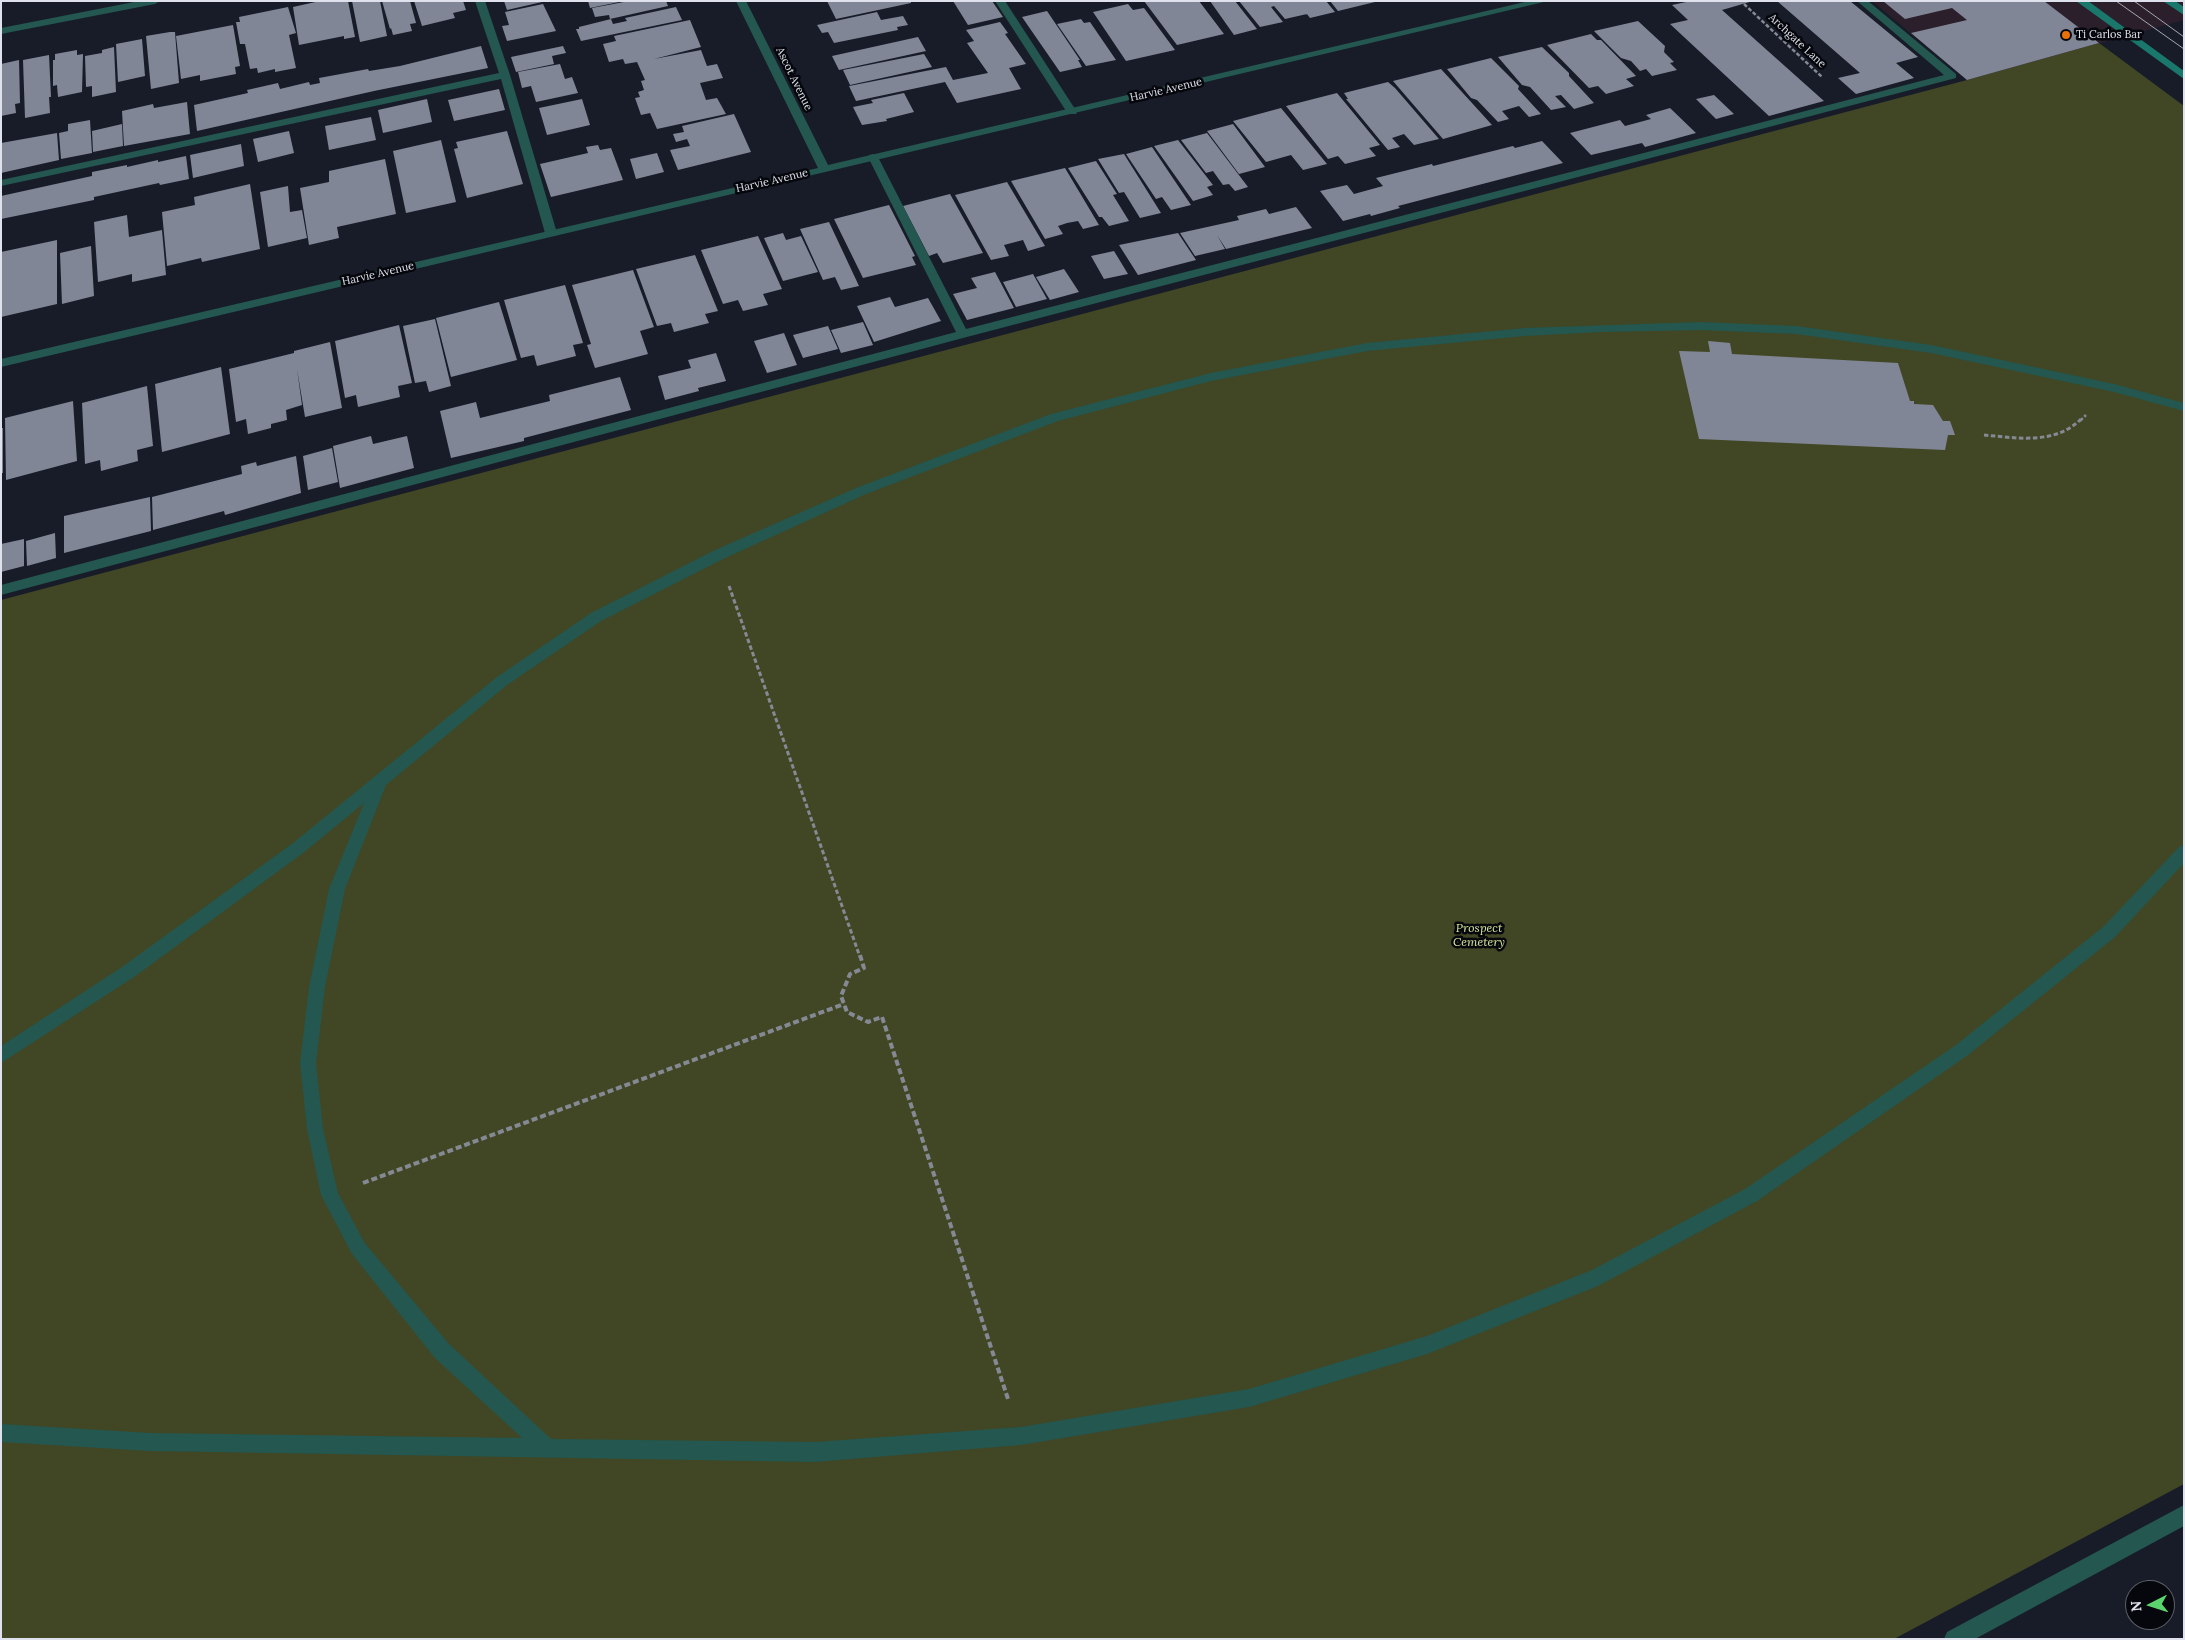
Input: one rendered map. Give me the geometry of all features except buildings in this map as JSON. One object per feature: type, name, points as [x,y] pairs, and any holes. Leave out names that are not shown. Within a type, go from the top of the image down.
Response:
[{"type":"main road","points":[[2082,1],[2179,67],[2184,76]]},
{"type":"main road","points":[[2168,1],[2184,12]]},
{"type":"street","points":[[1,31],[155,1]]},
{"type":"street","points":[[480,1],[551,233]]},
{"type":"street","name":"Ascot Avenue","points":[[741,1],[824,169]]},
{"type":"street","points":[[1000,1],[1072,112]]},
{"type":"street","name":"Harvie Avenue","points":[[1,363],[1543,1]]},
{"type":"street","points":[[1,590],[962,334],[1952,76],[1862,1]]},
{"type":"street","points":[[1,183],[504,75]]},
{"type":"street","points":[[873,158],[962,334]]},
{"type":"street","points":[[1,1055],[128,972],[298,848],[379,784],[502,681],[596,617],[718,555],[861,492],[1055,417],[1211,377],[1367,347],[1524,332],[1701,326],[1796,330],[1931,349],[2100,385],[2184,407]]},
{"type":"street","points":[[379,784],[337,889],[317,987],[308,1063],[315,1129],[330,1195],[358,1248],[442,1350],[546,1447]]},
{"type":"street","points":[[1,1433],[150,1442],[815,1452],[1021,1436],[1248,1398],[1427,1345],[1598,1277],[1752,1195],[1962,1050],[2109,932],[2184,852]]},
{"type":"street","points":[[1954,1639],[2184,1515]]},
{"type":"path","name":"Archgate Lane","points":[[1744,4],[1823,78]]},
{"type":"path","points":[[1984,435],[2030,438],[2048,437],[2064,432],[2084,418],[2100,400],[2100,385]]},
{"type":"path","points":[[718,555],[864,968],[850,974],[841,996],[847,1012],[868,1022],[882,1018],[1000,1376]]},
{"type":"path","points":[[330,1195],[844,1004]]},
{"type":"shaded area","points":[[1872,1],[2184,1],[2184,20],[1967,80]]},
{"type":"green space","name":"Prospect Cemetery","points":[[2099,43],[2184,106],[2184,1484],[1894,1639],[1,1639],[1,600],[1967,80]]},
{"type":"tram line","points":[[2116,1],[2184,49]]},
{"type":"tram line","points":[[2134,1],[2184,37]]},
{"type":"place","name":"Ti Carlos Bar","points":[[2066,35]]}]
